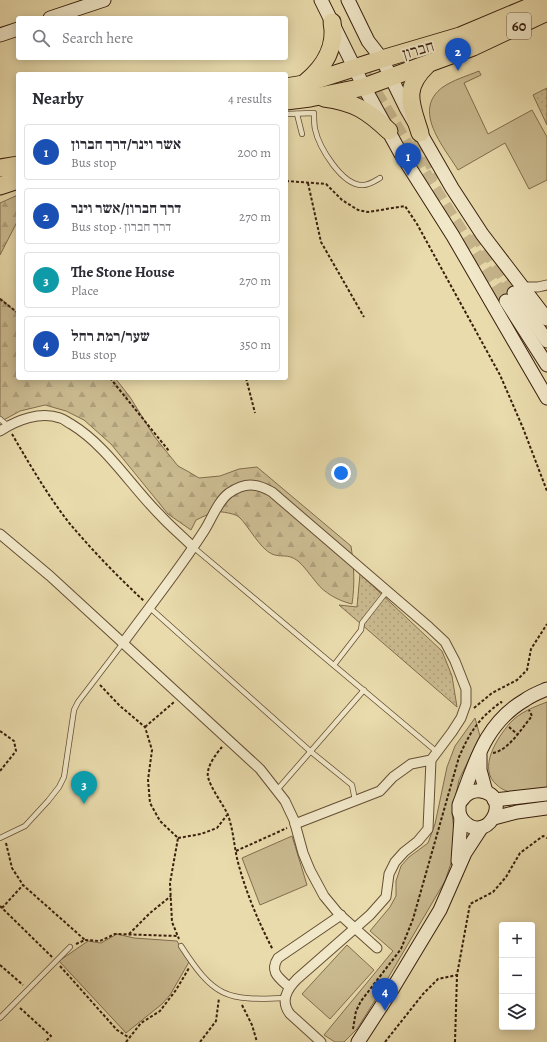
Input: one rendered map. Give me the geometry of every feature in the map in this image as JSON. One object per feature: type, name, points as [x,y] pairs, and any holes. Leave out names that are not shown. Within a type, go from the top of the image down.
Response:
[{"type":"highway","name":"חברון","points":[[288,100],[354,68],[473,32],[546,0]]},
{"type":"highway","name":"60","points":[[427,65],[485,42],[547,12]]},
{"type":"highway","points":[[332,22],[334,34],[329,52],[307,91],[353,104],[371,115],[389,131]]},
{"type":"highway","points":[[420,133],[410,91],[417,75],[427,65]]},
{"type":"highway","name":"חברון","points":[[288,87],[307,91],[364,87],[427,65]]},
{"type":"highway","points":[[0,168],[16,165]]},
{"type":"highway","points":[[0,186],[16,181]]},
{"type":"main road","points":[[56,16],[104,0]]},
{"type":"main road","points":[[321,0],[354,68],[402,154],[453,236],[547,398]]},
{"type":"main road","points":[[348,0],[368,41],[382,59],[420,133],[515,294],[547,341]]},
{"type":"main road","points":[[0,35],[16,30]]},
{"type":"main road","points":[[515,294],[547,319]]},
{"type":"main road","points":[[515,294],[547,365]]},
{"type":"main road","points":[[455,874],[459,853],[461,818],[459,812],[460,805],[480,749],[492,729],[510,711],[524,700],[547,689]]},
{"type":"main road","points":[[480,749],[480,770],[496,809],[494,818]]},
{"type":"main road","points":[[462,800],[470,792],[475,791],[490,796],[547,794]]},
{"type":"main road","points":[[461,818],[468,825],[477,828],[487,825],[494,818],[517,812],[547,808]]},
{"type":"main road","points":[[355,1037],[394,988],[440,910],[465,853],[482,827]]},
{"type":"street","points":[[515,294],[547,285]]},
{"type":"street","points":[[4,429],[27,417],[45,416],[60,418],[81,430],[104,452],[159,515],[193,547]]},
{"type":"street","points":[[123,643],[193,547],[221,501],[228,494],[238,488],[251,485],[261,486],[272,492],[387,591],[445,642],[455,661],[466,690],[466,704],[461,718],[431,760],[428,829],[418,841],[404,852],[395,862],[389,874],[386,897],[370,915],[297,979],[289,987],[285,998],[286,1009],[290,1014],[321,1042]]},
{"type":"street","points":[[0,534],[50,576],[260,769],[285,801],[295,824],[303,853],[324,896],[340,915],[377,948]]},
{"type":"street","points":[[295,824],[380,791],[393,777],[411,764],[431,760]]},
{"type":"street","points":[[289,987],[277,975],[273,968],[278,958],[340,915]]},
{"type":"lane","points":[[288,114],[314,114],[314,127],[324,150],[346,179],[354,184],[362,186],[380,178]]},
{"type":"lane","points":[[297,114],[302,134]]},
{"type":"lane","points":[[0,419],[4,429]]},
{"type":"lane","points":[[193,547],[437,752]]},
{"type":"lane","points":[[334,665],[361,630],[362,623],[387,591]]},
{"type":"lane","points":[[149,607],[310,751],[352,785],[355,800]]},
{"type":"lane","points":[[3,837],[25,826],[59,787],[64,777],[74,710],[78,702],[123,643]]},
{"type":"lane","points":[[277,790],[364,690]]},
{"type":"lane","points":[[182,946],[192,962],[207,980],[220,991],[229,996],[260,1000],[285,998]]},
{"type":"lane","points":[[0,1018],[70,947]]},
{"type":"path","points":[[288,181],[326,184],[342,200],[358,210],[368,212],[405,206],[417,224],[500,376],[523,428],[547,491]]},
{"type":"path","points":[[308,183],[322,242],[364,317]]},
{"type":"path","points":[[0,299],[16,311]]},
{"type":"path","points":[[112,380],[169,451]]},
{"type":"path","points":[[247,380],[255,413]]},
{"type":"path","points":[[4,429],[70,523],[94,552],[149,607]]},
{"type":"path","points":[[461,718],[482,703],[492,693],[517,680],[527,670],[531,649],[547,624]]},
{"type":"path","points":[[95,680],[120,706],[145,727],[152,750],[148,780],[150,803],[160,821],[178,838]]},
{"type":"path","points":[[145,727],[173,705],[180,695]]},
{"type":"path","points":[[355,1037],[356,1011],[361,1001],[401,949],[413,919],[459,757],[464,746],[486,712],[501,702],[510,711]]},
{"type":"path","points":[[480,749],[489,754],[499,752],[508,744],[532,716],[529,712]]},
{"type":"path","points":[[0,731],[14,741],[16,751],[0,772]]},
{"type":"path","points":[[229,740],[219,751],[210,765],[208,776],[227,815],[234,838],[238,864],[254,912],[278,958]]},
{"type":"path","points":[[178,838],[201,834],[216,828],[227,815]]},
{"type":"path","points":[[236,851],[295,824]]},
{"type":"path","points":[[454,1042],[457,975],[470,904],[493,892],[506,877],[520,853],[543,836],[547,838]]},
{"type":"path","points":[[3,837],[12,868],[23,885],[85,940]]},
{"type":"path","points":[[178,838],[170,883],[172,922],[182,946]]},
{"type":"path","points":[[23,885],[1,907],[56,961],[117,1030],[128,1037]]},
{"type":"path","points":[[129,934],[150,913],[171,896]]},
{"type":"path","points":[[70,947],[85,940],[100,941],[115,934],[178,936]]},
{"type":"path","points":[[126,1042],[128,1037],[141,1023],[160,1011],[176,990],[192,962]]},
{"type":"path","points":[[0,965],[28,990]]},
{"type":"path","points":[[385,1042],[423,994],[438,979],[457,975]]},
{"type":"path","points":[[200,1042],[216,1021],[220,991]]},
{"type":"path","points":[[239,998],[252,1025],[257,1042]]},
{"type":"path","points":[[15,1003],[51,1036],[46,1042]]},
{"type":"green space","points":[[479,71],[481,75],[464,83],[488,134],[532,110],[547,137],[547,180],[529,189],[505,143],[458,170],[445,151],[433,128],[430,117],[430,106],[434,96],[443,87]]},
{"type":"green space","points":[[547,88],[547,125],[533,95]]},
{"type":"green space","points":[[16,196],[16,224],[0,255],[0,203]]},
{"type":"green space","points":[[0,298],[16,312],[16,380],[117,380],[130,397],[154,436],[178,466],[199,478],[220,476],[239,469],[257,467],[351,546],[354,575],[352,604],[337,599],[323,590],[298,561],[288,556],[272,554],[268,551],[237,516],[215,511],[196,520],[191,530],[168,514],[111,444],[84,420],[66,411],[45,405],[20,411],[0,422]]},
{"type":"green space","points":[[360,574],[442,651],[452,676],[457,707],[339,605],[357,607]]},
{"type":"green space","points":[[547,702],[547,789],[526,792],[511,792],[504,790],[491,778],[489,771],[489,762],[495,745],[505,729],[514,719],[527,710]]},
{"type":"green space","points":[[475,718],[480,736],[459,780],[452,813],[454,830],[453,857],[445,881],[357,1029],[344,1042],[335,1042],[324,1035],[393,951],[370,931],[390,907],[396,896],[396,881],[401,866],[409,857],[428,843],[435,824],[447,767],[455,746]]},
{"type":"green space","points":[[292,836],[307,885],[260,905],[242,858]]},
{"type":"green space","points":[[117,934],[134,938],[177,941],[189,962],[170,995],[162,1004],[126,1033],[59,961],[88,941],[101,943]]},
{"type":"green space","points":[[347,945],[374,970],[330,1019],[302,994]]},
{"type":"tunnel","points":[[356,59],[392,120],[506,301]]},
{"type":"tunnel","points":[[417,139],[439,178]]},
{"type":"tunnel","points":[[475,233],[514,293]]},
{"type":"place","name":"דרך חברון/אשר וינר","points":[[458,71]]},
{"type":"place","name":"אשר וינר/דרך חברון","points":[[408,176]]},
{"type":"place","name":"The Stone House","points":[[84,804]]},
{"type":"place","name":"שער/רמת רחל","points":[[385,1011]]}]
